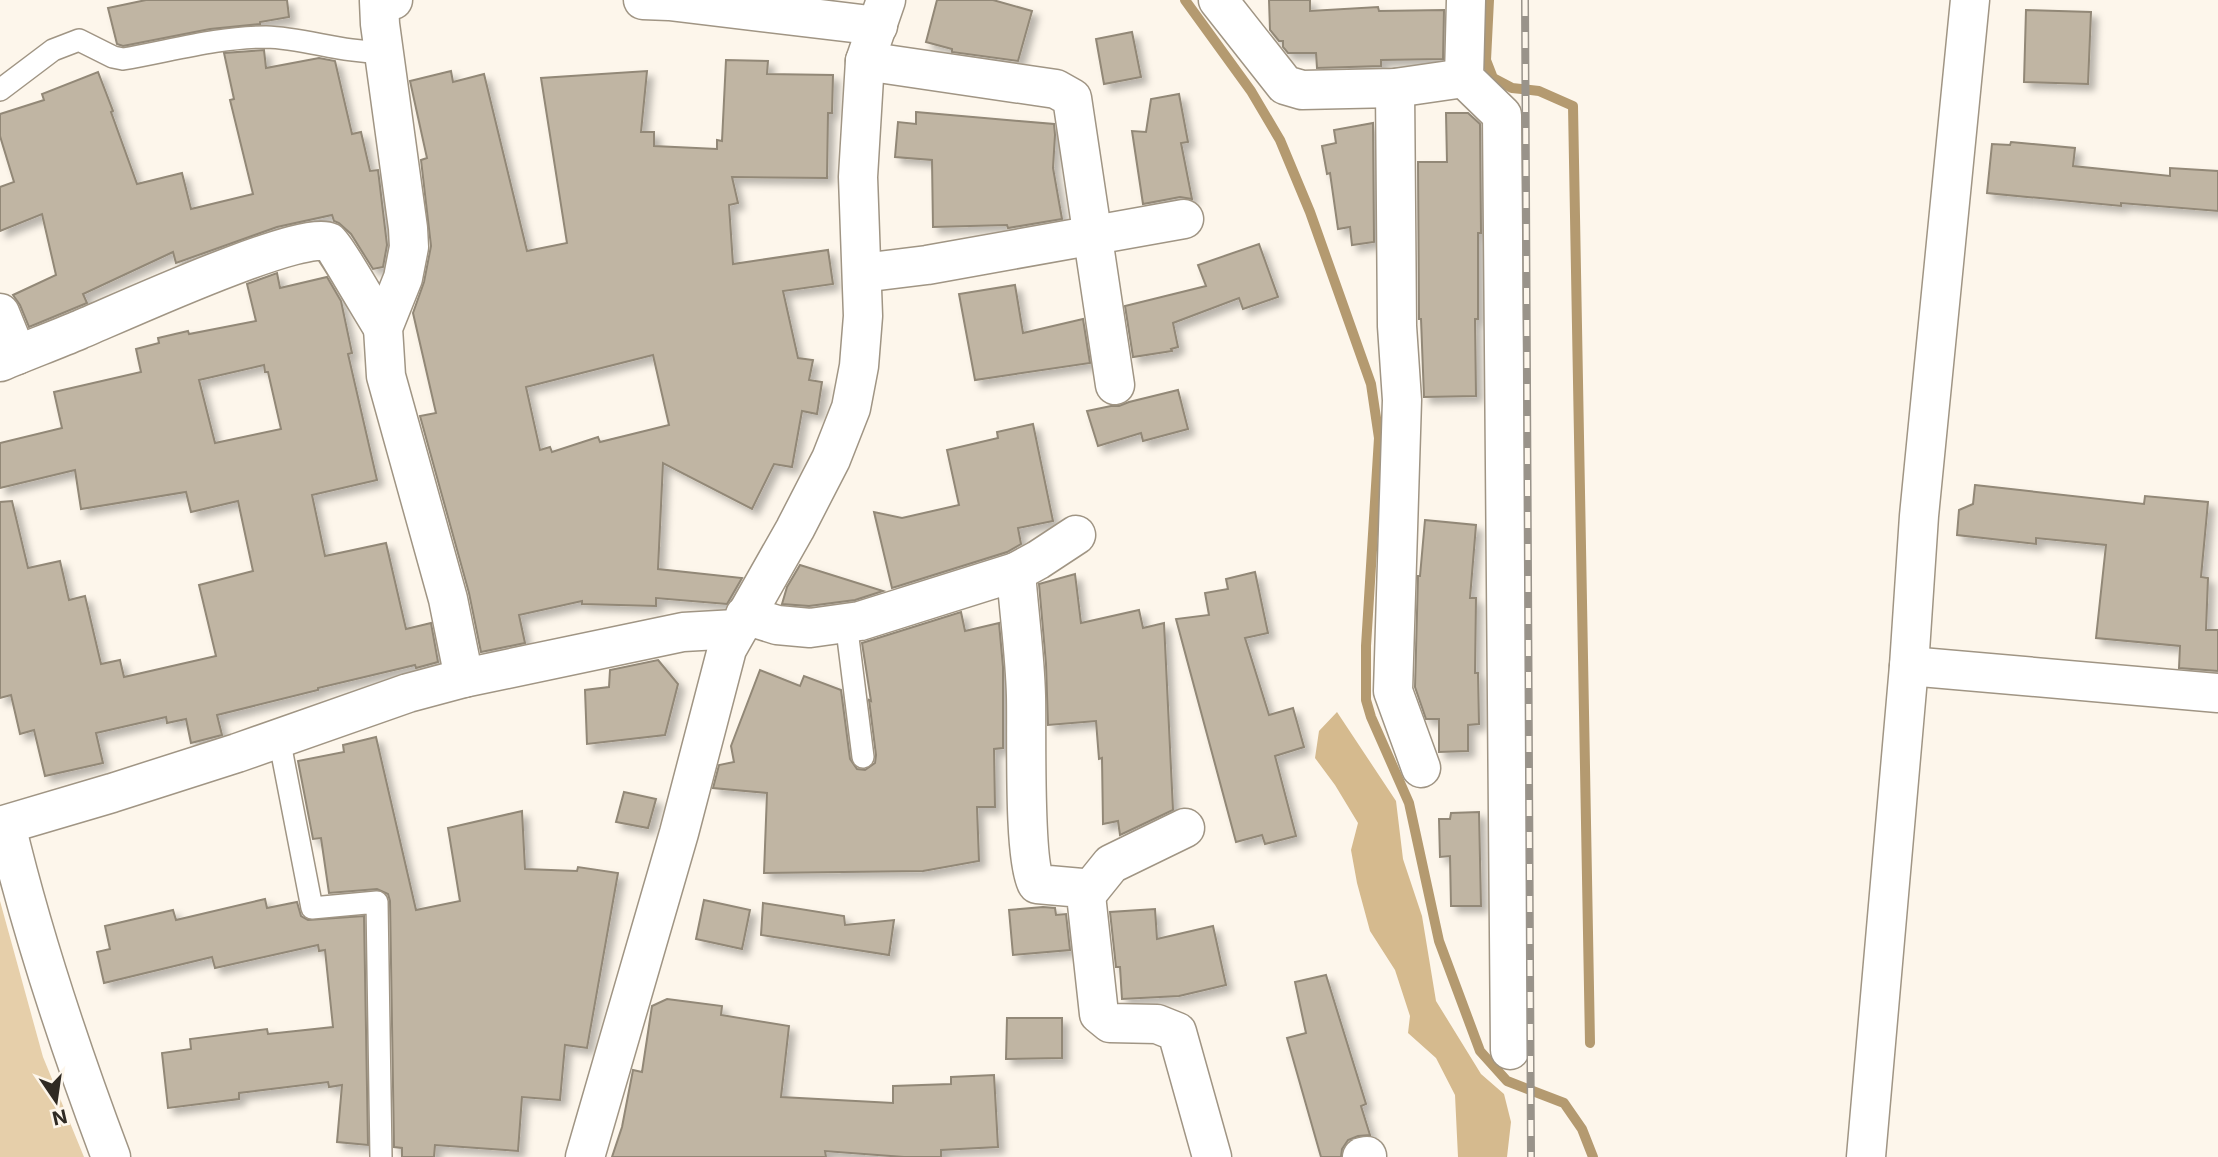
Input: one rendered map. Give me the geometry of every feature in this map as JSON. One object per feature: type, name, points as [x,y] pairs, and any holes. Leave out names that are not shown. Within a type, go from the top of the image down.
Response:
[{"type":"street","points":[[393,0],[379,0],[383,52],[409,247],[403,278],[383,328],[386,376],[448,599],[464,678]]},
{"type":"street","points":[[585,1157],[679,833],[727,649],[740,622],[796,529],[831,459],[851,408],[859,366],[862,273],[858,177],[865,61],[882,13],[643,0]]},
{"type":"street","points":[[1217,0],[1285,85],[1302,90],[1395,88],[1464,78]]},
{"type":"street","points":[[1466,0],[1464,78],[1502,115],[1510,1050]]},
{"type":"street","points":[[1866,1157],[1909,666],[1919,516],[1970,0]]},
{"type":"street","points":[[865,61],[1056,89],[1072,98],[1115,385]]},
{"type":"street","points":[[1395,88],[1397,326],[1402,400],[1393,691],[1421,768]]},
{"type":"street","points":[[862,273],[928,265],[1185,219]]},
{"type":"street","points":[[0,313],[9,358],[163,293],[257,257],[317,240],[328,242],[335,248],[359,293],[383,328]]},
{"type":"street","points":[[111,1157],[57,1007],[3,825],[112,793],[408,693],[464,678],[740,622],[810,628],[860,621],[1016,572],[1076,534]]},
{"type":"street","points":[[1016,572],[1026,693],[1033,878],[1037,884],[1082,888],[1086,895],[1099,1014],[1110,1023],[1157,1024],[1177,1032],[1212,1157]]},
{"type":"street","points":[[1909,666],[2218,693]]},
{"type":"street","points":[[1086,895],[1111,864],[1185,828]]},
{"type":"lane","points":[[0,90],[53,50],[79,40],[113,57],[123,59],[229,40],[265,37],[362,52],[383,52]]},
{"type":"lane","points":[[846,622],[863,758]]},
{"type":"lane","points":[[279,738],[312,908],[377,902],[381,1157]]},
{"type":"shaded area","points":[[1337,712],[1396,801],[1403,859],[1422,916],[1436,1001],[1481,1074],[1504,1094],[1511,1122],[1507,1157],[1458,1157],[1455,1095],[1436,1058],[1408,1033],[1410,1016],[1395,970],[1370,931],[1357,883],[1351,850],[1358,823],[1315,758],[1319,731]]},
{"type":"shaded area","points":[[0,901],[43,1057],[84,1157],[0,1157]]},
{"type":"building","points":[[146,0],[287,0],[289,17],[123,46],[117,44],[108,8]]},
{"type":"building","points":[[937,0],[993,0],[1032,11],[1018,61],[952,52],[952,49],[926,42]]},
{"type":"building","points":[[1269,0],[1310,0],[1310,11],[1378,7],[1379,11],[1444,10],[1443,59],[1381,60],[1381,66],[1317,68],[1316,53],[1288,53],[1283,47],[1283,41],[1279,41],[1270,30]]},
{"type":"building","points":[[2026,10],[2091,12],[2088,84],[2024,82]]},
{"type":"building","points":[[1132,32],[1141,77],[1104,84],[1096,39]]},
{"type":"building","points":[[264,50],[266,68],[319,58],[335,61],[352,134],[361,132],[370,171],[378,170],[387,245],[383,267],[373,269],[351,234],[334,221],[332,215],[277,227],[176,263],[173,252],[83,294],[87,303],[29,327],[13,295],[56,275],[42,214],[0,231],[0,187],[14,182],[0,136],[0,114],[44,100],[42,94],[98,72],[137,184],[182,173],[191,209],[253,194],[230,100],[234,99],[224,53]]},
{"type":"building","points":[[726,60],[768,61],[767,74],[833,75],[832,113],[828,113],[827,178],[732,177],[738,203],[729,205],[733,264],[828,250],[833,284],[783,291],[798,358],[813,360],[809,380],[822,382],[817,414],[802,411],[792,467],[774,464],[752,509],[663,463],[658,569],[742,578],[727,604],[656,598],[656,606],[582,604],[582,601],[519,615],[525,643],[481,652],[469,593],[420,416],[436,413],[413,313],[424,282],[431,246],[421,160],[427,158],[410,81],[451,71],[453,82],[484,74],[527,251],[567,243],[541,78],[647,71],[641,132],[654,132],[654,146],[717,149],[717,140],[722,141]],"holes":[[[653,355],[669,425],[600,442],[598,437],[552,452],[550,447],[540,450],[526,387]]]},
{"type":"building","points":[[1179,94],[1188,142],[1181,143],[1192,199],[1180,197],[1143,204],[1132,131],[1146,132],[1151,99]]},
{"type":"building","points":[[916,112],[1054,124],[1053,168],[1062,219],[1008,228],[1007,225],[933,227],[932,160],[895,157],[898,122],[916,124]]},
{"type":"building","points":[[1446,113],[1468,113],[1480,124],[1481,233],[1478,233],[1478,319],[1475,319],[1476,396],[1424,397],[1419,319],[1418,162],[1447,162]]},
{"type":"building","points":[[1373,123],[1374,242],[1352,245],[1350,227],[1338,229],[1330,173],[1327,174],[1322,146],[1336,143],[1334,130]]},
{"type":"building","points":[[2011,142],[2075,148],[2073,166],[2170,176],[2170,168],[2218,171],[2218,211],[2121,203],[2121,206],[1987,193],[1992,144],[2010,145]]},
{"type":"building","points":[[1259,244],[1278,297],[1243,309],[1239,298],[1173,323],[1178,347],[1171,349],[1172,351],[1133,357],[1125,306],[1206,286],[1198,265]]},
{"type":"building","points":[[277,273],[280,288],[327,277],[341,301],[352,353],[348,354],[377,480],[312,495],[325,556],[386,543],[406,629],[431,623],[438,662],[318,688],[217,715],[222,735],[191,743],[186,719],[167,723],[166,717],[96,733],[103,763],[45,776],[34,730],[20,734],[11,695],[0,698],[0,502],[12,501],[28,568],[60,561],[69,600],[85,596],[101,664],[120,660],[124,677],[216,656],[199,585],[253,571],[238,501],[191,512],[186,492],[81,509],[75,470],[0,488],[0,443],[62,428],[54,392],[141,372],[136,349],[159,343],[158,338],[256,321],[247,284]],"holes":[[[264,365],[265,372],[268,372],[281,429],[215,443],[199,380]]]},
{"type":"building","points":[[1015,285],[1023,333],[1083,319],[1090,363],[975,380],[959,294]]},
{"type":"building","points":[[1178,390],[1188,429],[1143,441],[1141,433],[1098,446],[1087,411],[1119,406]]},
{"type":"building","points":[[1033,424],[1053,521],[1018,528],[1021,544],[1007,552],[892,588],[874,512],[902,518],[959,505],[947,450],[998,438],[997,432]]},
{"type":"building","points":[[1975,485],[2144,504],[2145,496],[2208,502],[2201,577],[2208,578],[2206,630],[2218,630],[2218,671],[2179,668],[2180,646],[2096,638],[2106,545],[2036,538],[2036,544],[1957,535],[1959,510],[1973,504]]},
{"type":"building","points":[[1425,520],[1476,525],[1470,598],[1476,598],[1475,673],[1478,673],[1479,724],[1468,725],[1468,751],[1439,752],[1439,719],[1426,719],[1415,687],[1418,576]]},
{"type":"building","points":[[800,565],[883,591],[855,600],[809,606],[782,604],[787,587]]},
{"type":"building","points":[[1255,572],[1268,633],[1245,638],[1269,715],[1293,708],[1304,747],[1275,756],[1296,836],[1265,844],[1262,835],[1236,842],[1176,619],[1209,615],[1205,593],[1228,589],[1226,579]]},
{"type":"building","points":[[1075,574],[1081,623],[1139,610],[1143,628],[1164,623],[1173,810],[1120,835],[1118,821],[1103,824],[1102,758],[1099,759],[1096,721],[1048,725],[1039,584]]},
{"type":"building","points":[[961,612],[965,631],[999,623],[1003,667],[1003,748],[994,749],[995,807],[977,807],[979,861],[923,871],[764,873],[767,793],[713,788],[719,765],[734,762],[731,746],[760,670],[800,686],[804,676],[841,690],[850,759],[857,769],[865,770],[875,763],[876,755],[862,643]]},
{"type":"building","points":[[658,660],[678,684],[665,735],[587,744],[585,690],[609,687],[610,670]]},
{"type":"building","points":[[376,737],[416,910],[460,901],[448,828],[522,811],[525,869],[577,871],[578,867],[618,873],[587,1048],[565,1045],[560,1100],[522,1097],[518,1151],[435,1145],[434,1157],[402,1157],[402,1148],[394,1147],[390,901],[388,894],[377,889],[329,893],[321,838],[313,839],[298,761],[344,752],[343,745]]},
{"type":"building","points":[[624,792],[656,799],[648,828],[616,822]]},
{"type":"building","points":[[1479,812],[1481,906],[1451,906],[1450,856],[1440,857],[1439,819],[1450,819],[1451,813]]},
{"type":"building","points":[[265,899],[267,908],[297,902],[301,916],[308,920],[364,916],[368,1145],[337,1142],[342,1085],[329,1087],[328,1082],[239,1093],[239,1099],[168,1108],[162,1053],[191,1049],[190,1039],[267,1029],[268,1034],[333,1027],[325,950],[319,951],[318,945],[215,968],[212,957],[104,983],[97,952],[110,949],[105,926],[173,910],[176,920]]},
{"type":"building","points":[[704,900],[750,910],[742,949],[696,939]]},
{"type":"building","points":[[763,903],[844,916],[845,925],[894,920],[889,955],[761,935]]},
{"type":"building","points":[[1055,908],[1056,915],[1066,914],[1070,950],[1013,955],[1009,910]]},
{"type":"building","points":[[1155,909],[1157,939],[1213,926],[1226,985],[1179,996],[1122,999],[1120,967],[1116,967],[1110,912]]},
{"type":"building","points":[[1326,975],[1366,1104],[1361,1106],[1370,1135],[1348,1140],[1342,1149],[1341,1157],[1321,1157],[1287,1038],[1306,1033],[1295,982]]},
{"type":"building","points":[[667,999],[722,1006],[721,1015],[789,1026],[781,1097],[893,1103],[893,1086],[951,1084],[951,1077],[994,1075],[998,1147],[941,1150],[941,1157],[825,1151],[826,1157],[612,1157],[622,1127],[633,1070],[642,1072],[652,1006]]},
{"type":"building","points":[[1007,1018],[1062,1018],[1062,1058],[1006,1059]]},
{"type":"waterway","points":[[1185,0],[1251,91],[1280,140],[1310,212],[1371,384],[1379,438],[1366,646],[1366,700],[1409,803],[1439,941],[1480,1051],[1507,1081],[1564,1103],[1582,1129],[1593,1157]]},
{"type":"waterway","points":[[1489,0],[1486,60],[1493,78],[1512,88],[1539,91],[1573,106],[1590,1043]]},
{"type":"railway","points":[[1525,0],[1531,1157]]}]
